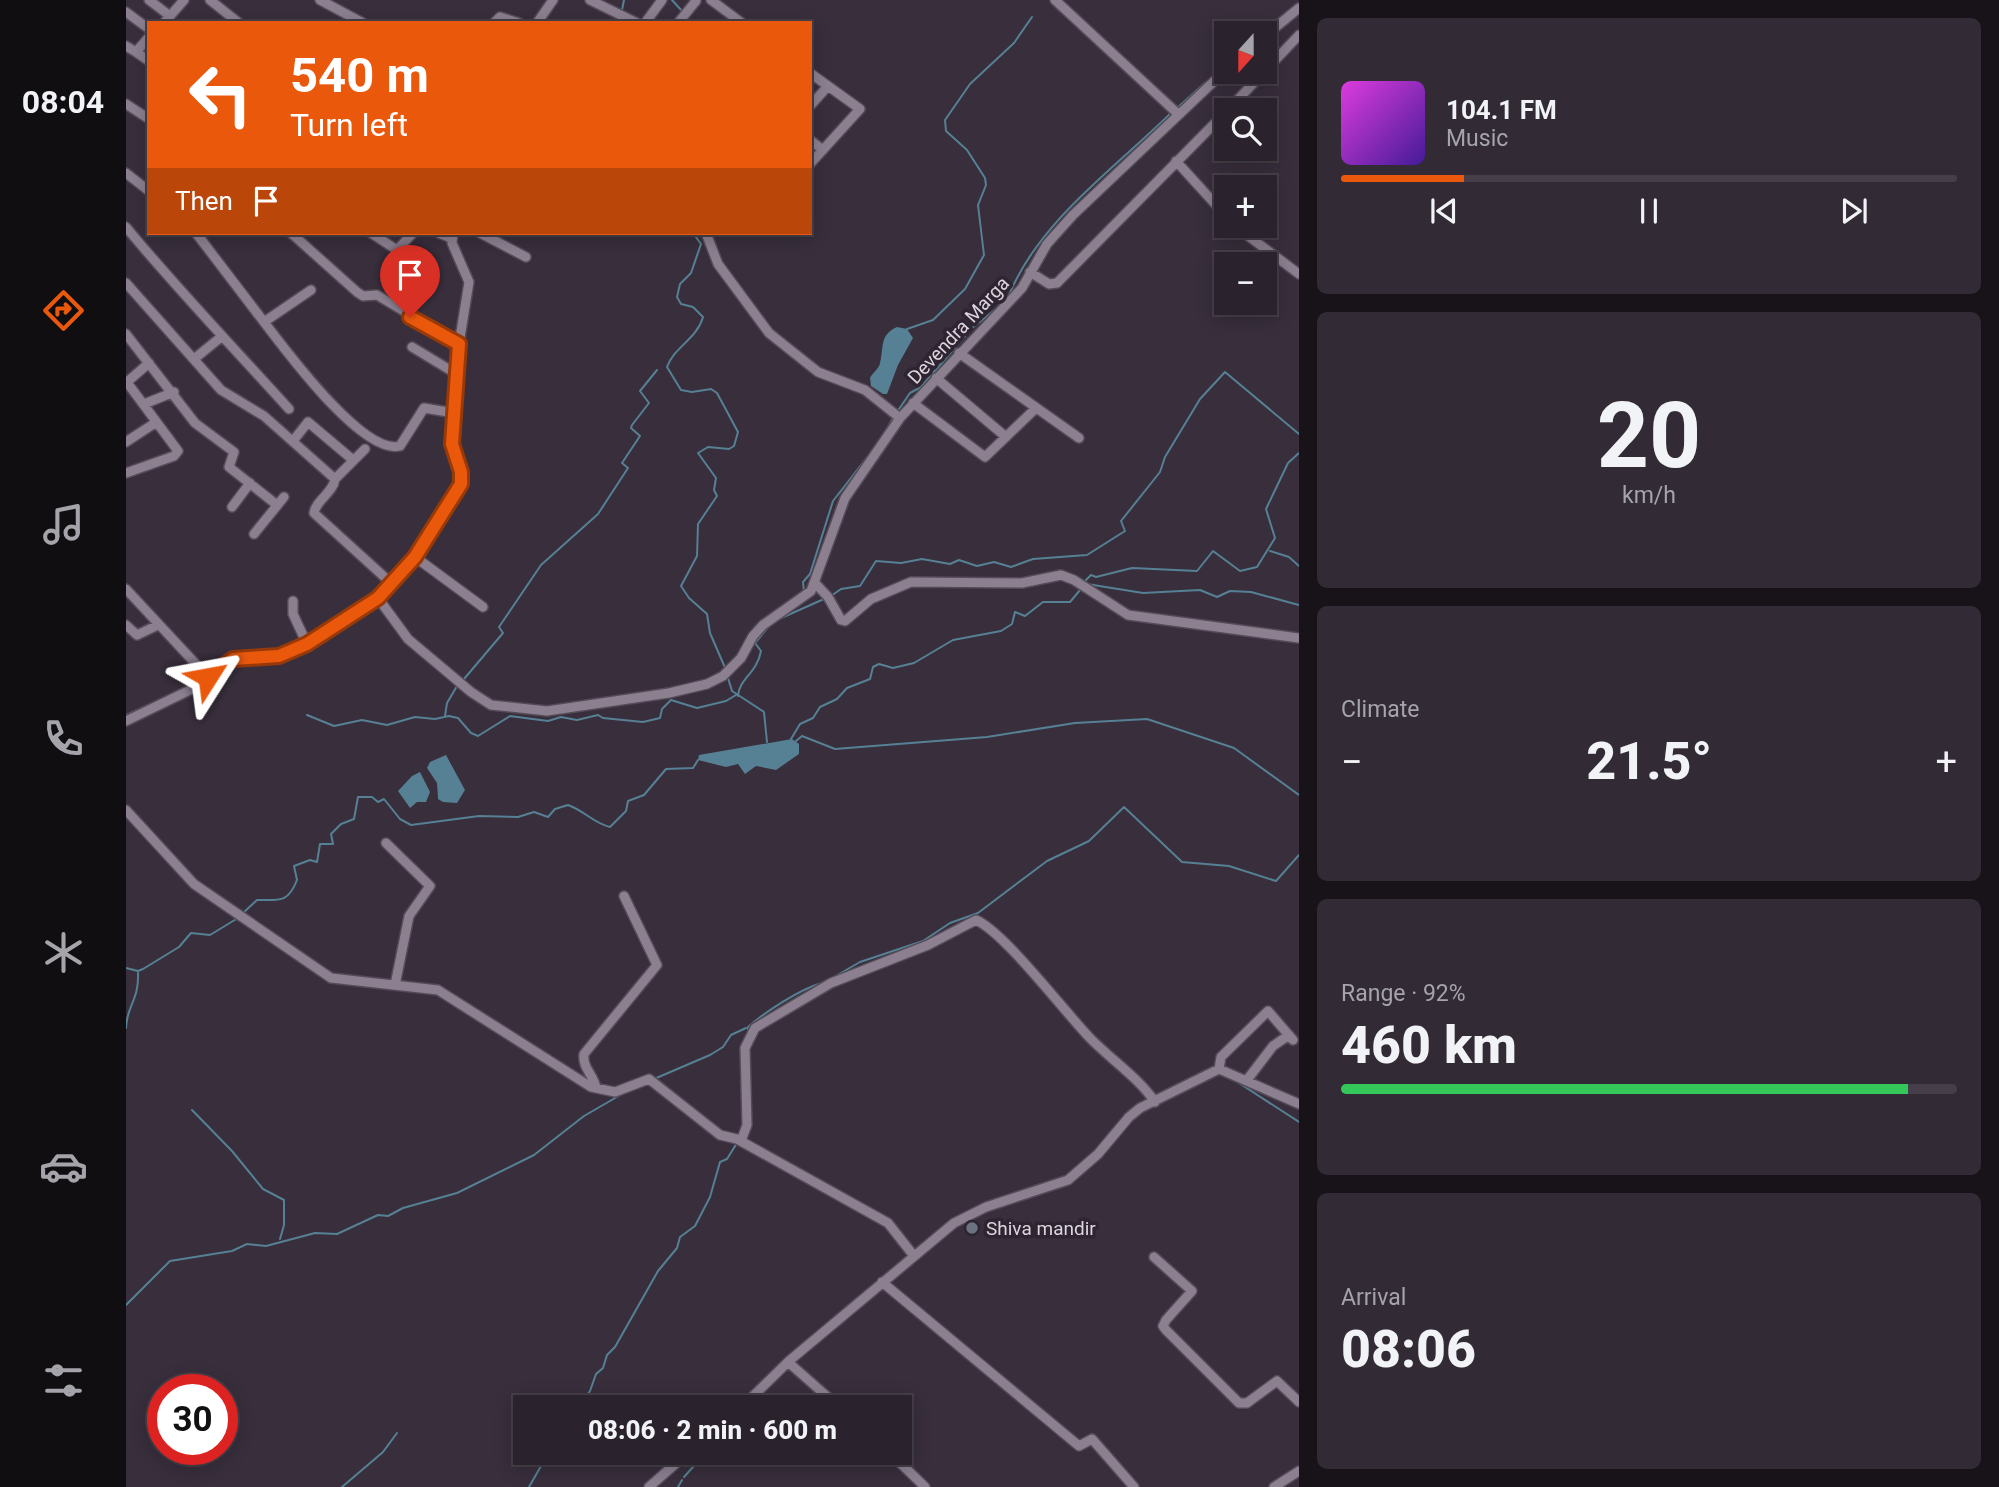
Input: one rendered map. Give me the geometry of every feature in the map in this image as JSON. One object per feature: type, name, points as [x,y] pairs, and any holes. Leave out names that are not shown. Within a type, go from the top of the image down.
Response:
[{"type":"street","points":[[149,0],[167,20],[184,0]]},
{"type":"street","points":[[210,0],[236,21]]},
{"type":"street","points":[[320,0],[358,21]]},
{"type":"street","points":[[538,21],[553,0]]},
{"type":"street","points":[[590,0],[633,21]]},
{"type":"street","points":[[646,21],[662,0]]},
{"type":"street","points":[[680,21],[697,0]]},
{"type":"street","points":[[711,0],[739,21]]},
{"type":"street","points":[[1055,0],[1177,113]]},
{"type":"street","points":[[1278,25],[1299,8]]},
{"type":"street","points":[[126,12],[147,28]]},
{"type":"street","points":[[496,21],[500,17],[513,21]]},
{"type":"street","points":[[1278,57],[1299,35]]},
{"type":"street","points":[[136,52],[147,39]]},
{"type":"street","points":[[126,46],[147,60]]},
{"type":"street","points":[[812,74],[860,109],[812,162]]},
{"type":"street","name":"Devendra Marga","points":[[816,584],[845,498],[900,418],[1022,288],[1047,244],[1073,215],[1214,80]]},
{"type":"street","points":[[1239,98],[1253,84]]},
{"type":"street","points":[[812,104],[828,86]]},
{"type":"street","points":[[126,104],[147,118]]},
{"type":"street","points":[[1030,272],[1049,284],[1056,283],[1117,225],[1175,161],[1214,124]]},
{"type":"street","points":[[812,142],[823,150]]},
{"type":"street","points":[[1175,161],[1214,203]]},
{"type":"street","points":[[126,173],[147,189]]},
{"type":"street","points":[[126,227],[168,278],[200,308],[221,337],[289,409]]},
{"type":"street","points":[[198,235],[322,396],[355,425],[390,447],[400,446],[424,408],[454,413]]},
{"type":"street","points":[[293,235],[363,296],[377,295],[459,344]]},
{"type":"street","points":[[374,235],[397,250],[411,235]]},
{"type":"street","points":[[484,235],[526,257]]},
{"type":"street","points":[[706,235],[718,264],[769,333],[818,372],[859,386],[900,418]]},
{"type":"street","points":[[126,720],[192,689],[233,659],[279,656],[307,644],[378,598],[415,557],[461,484],[461,472],[452,449],[459,344],[469,282],[452,236]]},
{"type":"street","points":[[1251,238],[1299,274]]},
{"type":"street","points":[[126,283],[221,390],[264,416],[335,480]]},
{"type":"street","points":[[264,322],[311,290]]},
{"type":"street","points":[[127,336],[174,392],[195,423],[234,452],[229,467],[277,505]]},
{"type":"street","points":[[194,359],[221,337]]},
{"type":"street","points":[[412,347],[450,370],[457,370]]},
{"type":"street","points":[[959,353],[1079,438]]},
{"type":"street","points":[[126,473],[176,455],[178,449],[155,422],[127,381],[149,363]]},
{"type":"street","points":[[936,378],[1006,437]]},
{"type":"street","points":[[144,404],[174,392]]},
{"type":"street","points":[[913,403],[983,457],[1036,408]]},
{"type":"street","points":[[127,440],[155,422]]},
{"type":"street","points":[[293,441],[308,422],[353,460]]},
{"type":"street","points":[[365,449],[335,480],[334,487],[314,509],[314,513],[391,583]]},
{"type":"street","points":[[232,507],[250,483]]},
{"type":"street","points":[[254,534],[284,497]]},
{"type":"street","points":[[415,557],[483,607]]},
{"type":"street","points":[[378,598],[408,639],[486,703],[538,711],[638,698],[707,684],[731,671],[763,625],[808,594],[816,584],[828,597],[841,620],[845,621],[871,599],[911,582],[1023,583],[1061,575],[1074,580],[1128,615],[1299,638]]},
{"type":"street","points":[[126,589],[208,677]]},
{"type":"street","points":[[293,601],[293,614],[307,644]]},
{"type":"street","points":[[126,625],[137,635],[158,625]]},
{"type":"street","points":[[126,810],[194,884],[331,978],[438,990],[579,1082],[596,1088],[615,1092],[649,1079],[720,1135],[741,1141],[888,1223],[914,1256]]},
{"type":"street","points":[[386,843],[430,886],[409,916],[395,985]]},
{"type":"street","points":[[596,1088],[585,1067],[584,1055],[657,965],[647,938],[624,896]]},
{"type":"street","points":[[741,1141],[747,1125],[745,1048],[755,1028],[831,983],[928,945],[975,920],[1011,952],[1066,1008],[1087,1035],[1156,1102]]},
{"type":"street","points":[[1219,1069],[1221,1057],[1268,1011],[1291,1037],[1273,1046],[1247,1080]]},
{"type":"street","points":[[755,1395],[788,1363],[954,1223],[970,1214],[1068,1180],[1098,1154],[1129,1117],[1156,1102],[1219,1069],[1299,1104]]},
{"type":"street","points":[[1154,1257],[1192,1291],[1166,1320],[1163,1326],[1166,1330],[1240,1403],[1245,1404],[1277,1381],[1299,1402]]},
{"type":"street","points":[[883,1282],[1079,1446],[1092,1439],[1134,1487]]},
{"type":"street","points":[[788,1363],[825,1395]]},
{"type":"street","points":[[649,1487],[674,1465]]},
{"type":"street","points":[[902,1465],[925,1487]]},
{"type":"street","points":[[1274,1487],[1299,1471]]},
{"type":"water","points":[[897,327],[907,329],[913,338],[898,365],[887,394],[883,394],[871,386],[870,378],[879,365],[887,334]]},
{"type":"water","points":[[792,739],[799,744],[799,754],[776,770],[756,766],[745,774],[738,764],[726,767],[698,760],[699,755]]},
{"type":"water","points":[[446,755],[465,790],[457,803],[438,799],[437,783],[427,768],[430,762]]},
{"type":"water","points":[[420,772],[430,792],[426,802],[417,802],[410,808],[398,791],[412,776]]},
{"type":"waterway","points":[[622,10],[624,0]]},
{"type":"waterway","points":[[672,0],[682,11]]},
{"type":"waterway","points":[[907,329],[933,320],[965,289],[984,255],[978,205],[986,185],[985,178],[967,150],[946,131],[945,120],[970,84],[1014,43],[1032,17]]},
{"type":"waterway","points":[[1176,109],[1206,82]]},
{"type":"waterway","points":[[1009,295],[1023,268],[1059,219],[1171,113]]},
{"type":"waterway","points":[[694,235],[701,244],[691,273],[680,284],[677,297],[681,304],[693,307],[703,317],[696,331],[667,367],[681,390],[692,392],[711,389],[717,393],[738,432],[734,446],[729,449],[708,447],[698,453],[716,478],[714,490],[717,496],[698,524],[697,556],[681,586],[689,598],[707,614],[710,633],[726,670]]},
{"type":"waterway","points":[[897,412],[910,393],[921,387],[972,328],[1001,305]]},
{"type":"waterway","points":[[464,679],[503,633],[499,627],[541,565],[598,514],[628,468],[622,463],[640,436],[631,428],[649,403],[640,391],[657,370]]},
{"type":"waterway","points":[[831,596],[841,589],[860,586],[876,561],[901,563],[922,559],[950,564],[959,560],[977,566],[994,562],[1011,567],[1033,559],[1087,555],[1125,531],[1121,521],[1160,472],[1165,457],[1200,399],[1225,372],[1299,434]]},
{"type":"waterway","points":[[884,434],[893,418]]},
{"type":"waterway","points":[[804,592],[803,582],[810,574],[833,501],[879,442]]},
{"type":"waterway","points":[[1085,581],[1091,575],[1096,577],[1132,568],[1197,571],[1213,551],[1240,571],[1257,567],[1275,538],[1266,509],[1288,463],[1299,453]]},
{"type":"waterway","points":[[1270,551],[1289,557],[1299,566]]},
{"type":"waterway","points":[[1087,584],[1143,593],[1200,590],[1217,597],[1230,591],[1251,592],[1299,605]]},
{"type":"waterway","points":[[791,739],[800,724],[813,718],[820,707],[837,699],[847,688],[870,679],[873,667],[879,664],[893,668],[914,663],[953,640],[1001,631],[1012,624],[1015,612],[1025,616],[1043,602],[1070,602],[1080,590]]},
{"type":"waterway","points":[[779,619],[824,599]]},
{"type":"waterway","points":[[738,696],[741,685],[759,659],[761,651],[755,643],[769,626]]},
{"type":"waterway","points":[[728,678],[732,691],[764,712],[767,742]]},
{"type":"waterway","points":[[445,716],[447,703],[457,686]]},
{"type":"waterway","points":[[307,715],[334,726],[362,720],[387,725],[415,717],[435,719],[449,716],[458,718],[471,733],[478,736],[510,716],[548,721],[561,717],[577,720],[598,715],[603,718],[643,722],[660,718],[662,709],[671,700],[697,708],[726,701],[736,695]]},
{"type":"waterway","points":[[126,715],[168,696]]},
{"type":"waterway","points":[[796,741],[802,736],[835,749],[987,737],[1075,723],[1147,719],[1234,748],[1299,795]]},
{"type":"waterway","points":[[242,914],[257,900],[282,899],[290,893],[297,880],[294,866],[310,860],[317,862],[320,844],[333,844],[331,834],[341,824],[354,819],[358,797],[372,797],[378,802],[384,799],[400,819],[411,825],[479,816],[518,817],[534,812],[548,817],[555,809],[568,805],[610,827],[626,811],[628,801],[644,795],[666,769],[693,768],[698,760]]},
{"type":"waterway","points":[[834,977],[860,962],[923,941],[950,923],[978,913],[1047,861],[1089,841],[1124,807],[1182,862],[1229,866],[1276,881],[1299,855]]},
{"type":"waterway","points":[[126,968],[138,971],[143,969],[179,947],[191,933],[210,935],[238,918]]},
{"type":"waterway","points":[[126,1028],[128,1013],[137,990],[138,973]]},
{"type":"waterway","points":[[742,1047],[748,1027],[755,1021],[793,996],[822,983]]},
{"type":"waterway","points":[[654,1079],[710,1055],[723,1047],[731,1035],[746,1028]]},
{"type":"waterway","points":[[1239,1083],[1299,1122]]},
{"type":"waterway","points":[[126,1305],[170,1261],[232,1251],[247,1244],[266,1246],[315,1233],[337,1234],[378,1215],[388,1216],[403,1208],[457,1193],[534,1155],[584,1116],[622,1094]]},
{"type":"waterway","points":[[192,1110],[232,1151],[263,1189],[284,1200],[284,1225],[280,1239]]},
{"type":"waterway","points":[[1099,1146],[1113,1129]]},
{"type":"waterway","points":[[587,1395],[596,1374],[603,1368],[607,1355],[615,1347],[658,1271],[677,1248],[680,1237],[695,1226],[710,1197],[720,1162],[727,1159],[737,1143]]},
{"type":"waterway","points":[[999,1198],[1024,1190]]},
{"type":"waterway","points":[[919,1246],[953,1219]]},
{"type":"waterway","points":[[824,1337],[844,1321]]},
{"type":"waterway","points":[[760,1395],[778,1378]]},
{"type":"waterway","points":[[342,1487],[383,1452],[397,1433]]},
{"type":"waterway","points":[[529,1487],[542,1465]]},
{"type":"waterway","points":[[684,1477],[695,1465]]},
{"type":"waterway","points":[[678,1487],[682,1480]]},
{"type":"place","name":"Shiva mandir","points":[[972,1228]]},
{"type":"route","points":[[208,677],[233,659],[263,659],[295,651],[378,598],[415,557],[453,501],[462,478],[452,444],[459,344],[410,317]]}]
